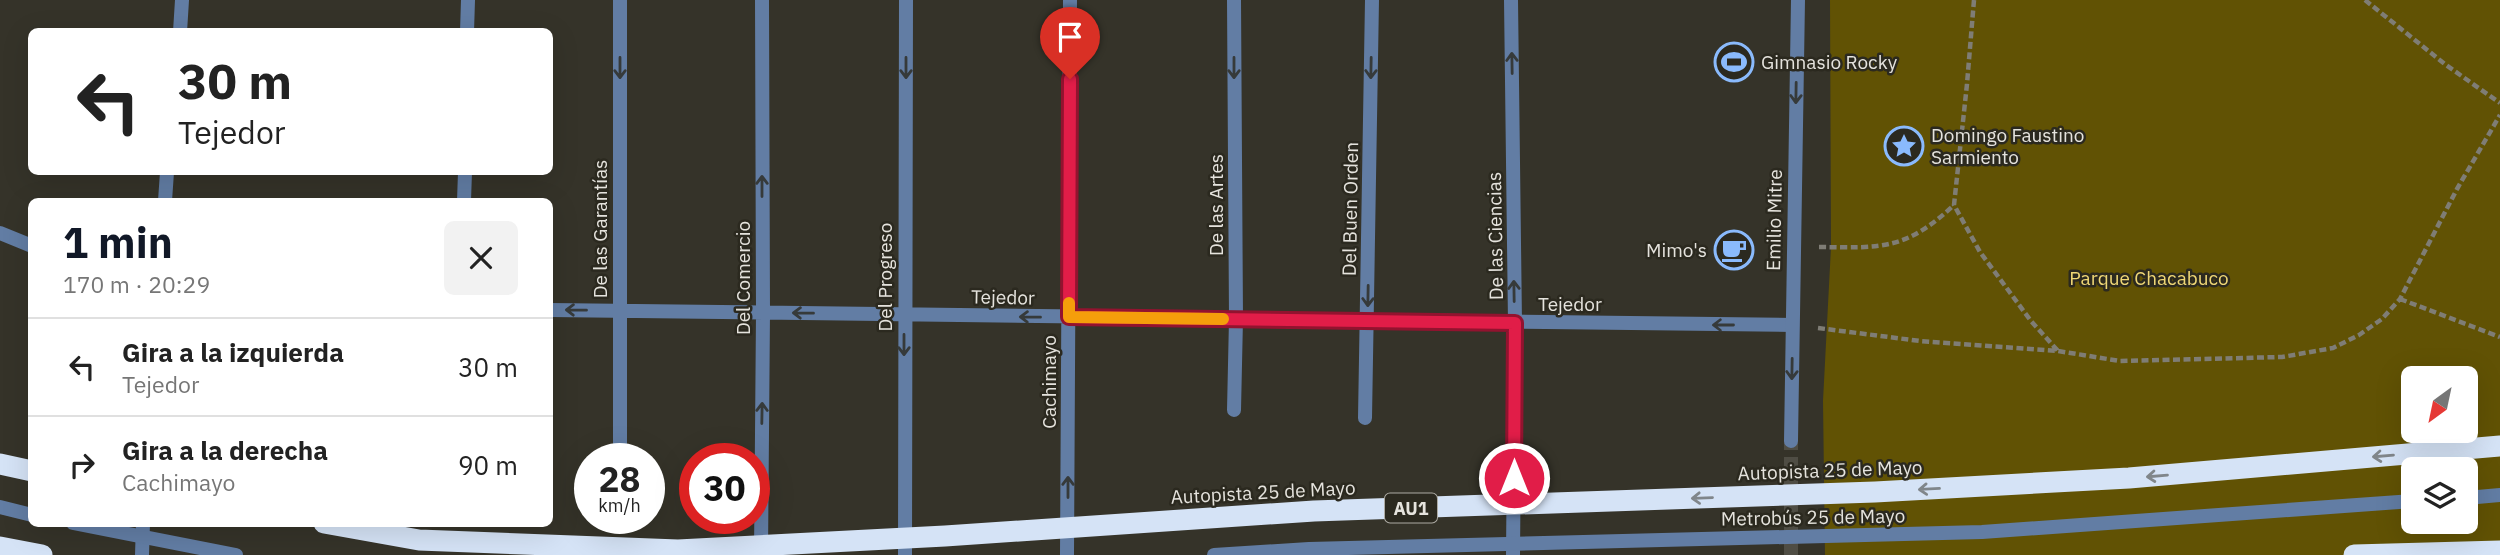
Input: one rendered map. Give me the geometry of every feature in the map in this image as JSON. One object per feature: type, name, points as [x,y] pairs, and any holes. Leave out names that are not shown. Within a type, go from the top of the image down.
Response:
[{"type":"highway","name":"Autopista 25 de Mayo","points":[[346,527],[419,540],[678,550],[945,536],[1314,510],[1875,492],[2102,480],[2500,446]]},
{"type":"highway","points":[[0,464],[28,470]]},
{"type":"highway","points":[[0,547],[42,555]]},
{"type":"highway","points":[[2354,555],[2500,551]]},
{"type":"street","points":[[180,28],[182,0]]},
{"type":"street","points":[[467,28],[468,0]]},
{"type":"street","name":"De las Garantías","points":[[620,0],[620,443]]},
{"type":"street","name":"Del Comercio","points":[[761,555],[762,0]]},
{"type":"street","name":"Del Progreso","points":[[905,555],[906,0]]},
{"type":"street","name":"Cachimayo","points":[[1067,555],[1070,0]]},
{"type":"street","name":"De las Artes","points":[[1234,0],[1234,410]]},
{"type":"street","name":"Del Buen Orden","points":[[1366,418],[1372,0]]},
{"type":"street","name":"De las Ciencias","points":[[1511,0],[1515,323],[1513,555]]},
{"type":"street","name":"Emilio Mitre","points":[[1791,440],[1798,0]]},
{"type":"street","points":[[165,198],[167,175]]},
{"type":"street","points":[[464,198],[465,175]]},
{"type":"street","points":[[0,233],[28,244]]},
{"type":"street","name":"Tejedor","points":[[553,310],[1792,325]]},
{"type":"street","points":[[2478,497],[2500,495]]},
{"type":"street","name":"Metrobús 25 de Mayo","points":[[1214,555],[1309,549],[1982,532],[2401,502]]},
{"type":"street","points":[[0,507],[28,514]]},
{"type":"street","points":[[93,527],[236,555]]},
{"type":"street","points":[[142,555],[144,527]]},
{"type":"path","points":[[1974,0],[1954,205],[1980,252],[2031,321],[2058,351]]},
{"type":"path","points":[[2365,0],[2446,65],[2500,103]]},
{"type":"path","points":[[1792,325],[1920,341],[2058,351],[2120,360],[2282,357],[2333,348],[2382,319],[2400,299],[2456,189],[2500,115]]},
{"type":"path","points":[[1793,246],[1882,247],[1910,239],[1933,225],[1954,205]]},
{"type":"path","points":[[2400,299],[2500,337]]},
{"type":"green space","name":"Parque Chacabuco","points":[[1830,0],[2500,0],[2500,555],[1825,555],[1823,401],[1831,247]]},
{"type":"tunnel","points":[[1791,441],[1791,555]]},
{"type":"slow traffic","points":[[1069,303],[1069,317],[1223,319]]},
{"type":"place","name":"Gimnasio Rocky","points":[[1734,62]]},
{"type":"place","name":"Domingo Faustino Sarmiento","points":[[1904,146]]},
{"type":"place","name":"Mimo's","points":[[1734,250]]},
{"type":"route","points":[[1070,79],[1069,317],[1515,323],[1514,478]]}]
